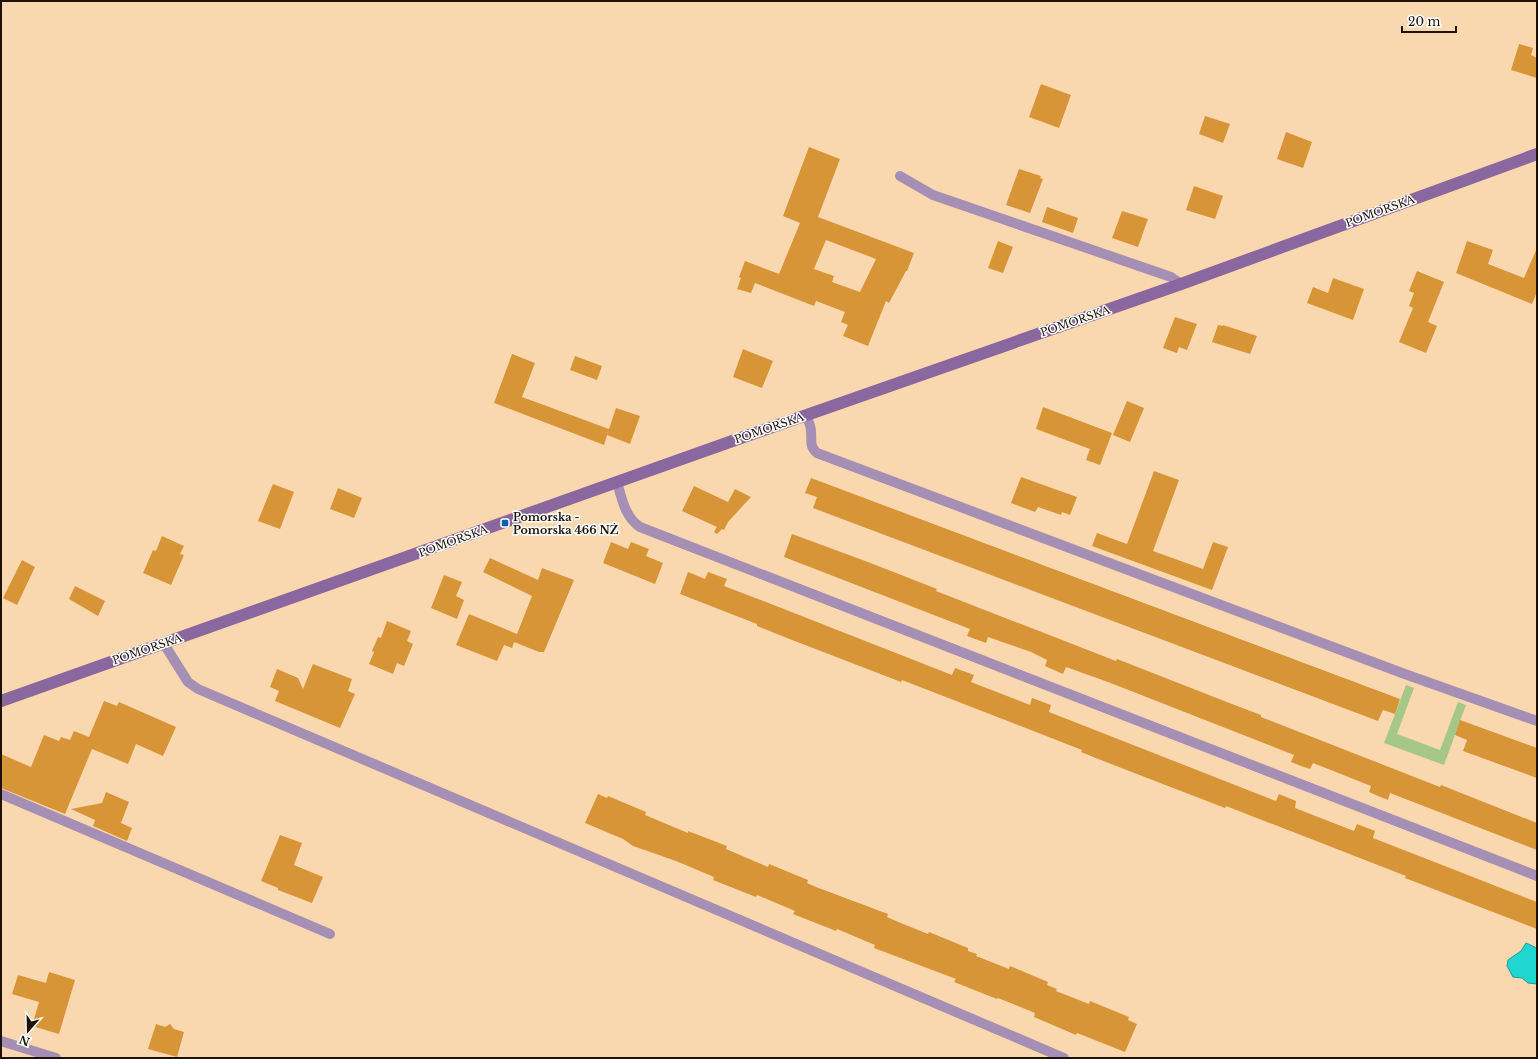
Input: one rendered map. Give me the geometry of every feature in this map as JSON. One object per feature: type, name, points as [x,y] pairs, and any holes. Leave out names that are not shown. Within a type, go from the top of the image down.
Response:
[{"type":"street","name":"POMORSKA","points":[[1,701],[806,415],[1181,284],[1537,154]]},
{"type":"lane","points":[[900,176],[933,195],[1171,277],[1181,284]]},
{"type":"lane","points":[[806,415],[811,432],[810,444],[817,453],[1402,674],[1537,721]]},
{"type":"lane","points":[[617,482],[628,515],[633,522],[640,527],[1537,876]]},
{"type":"lane","points":[[164,644],[188,682],[198,688],[1064,1058]]},
{"type":"lane","points":[[1,794],[330,934]]},
{"type":"lane","points":[[1,1040],[56,1058]]},
{"type":"green space","points":[[1406,685],[1414,688],[1397,734],[1440,750],[1458,702],[1466,705],[1444,765],[1384,743]]},
{"type":"water","points":[[1526,943],[1537,948],[1537,984],[1528,983],[1522,978],[1513,977],[1507,966],[1508,960],[1521,951]]},
{"type":"building","points":[[1519,44],[1533,48],[1531,55],[1537,58],[1537,78],[1511,70]]},
{"type":"building","points":[[1041,84],[1071,95],[1059,128],[1029,117]]},
{"type":"building","points":[[1205,116],[1230,124],[1223,143],[1199,134]]},
{"type":"building","points":[[1286,132],[1312,142],[1303,168],[1277,159]]},
{"type":"building","points":[[809,147],[840,159],[818,217],[914,253],[907,271],[889,303],[886,301],[868,346],[843,336],[848,325],[841,322],[845,312],[816,301],[814,306],[755,283],[751,293],[737,289],[741,278],[739,277],[745,261],[779,274],[800,223],[783,216]],"holes":[[[826,240],[876,259],[860,292],[832,282],[834,276],[814,269]]]},
{"type":"building","points":[[1019,169],[1041,176],[1040,178],[1043,179],[1030,213],[1006,205]]},
{"type":"building","points":[[1194,186],[1223,196],[1215,219],[1186,210]]},
{"type":"building","points":[[1047,207],[1078,218],[1073,233],[1042,222]]},
{"type":"building","points":[[1122,211],[1148,219],[1138,247],[1112,238]]},
{"type":"building","points":[[998,241],[1013,247],[1003,273],[988,268]]},
{"type":"building","points":[[1467,241],[1493,250],[1488,264],[1524,278],[1537,248],[1537,292],[1532,304],[1456,273]]},
{"type":"building","points":[[1417,271],[1444,282],[1428,322],[1437,326],[1426,353],[1399,342],[1413,308],[1409,306],[1414,293],[1409,291]]},
{"type":"building","points":[[1333,278],[1364,289],[1353,320],[1307,303],[1313,287],[1328,293]]},
{"type":"building","points":[[1175,317],[1197,324],[1187,350],[1179,347],[1177,353],[1163,348]]},
{"type":"building","points":[[1218,325],[1223,325],[1257,336],[1250,354],[1212,342]]},
{"type":"building","points":[[743,349],[773,361],[762,388],[733,377]]},
{"type":"building","points":[[512,354],[535,363],[522,397],[609,429],[604,445],[494,403]]},
{"type":"building","points":[[575,356],[602,366],[597,380],[570,370]]},
{"type":"building","points":[[1127,401],[1144,408],[1130,442],[1113,435]]},
{"type":"building","points":[[1043,407],[1112,433],[1100,465],[1086,460],[1090,449],[1036,429]]},
{"type":"building","points":[[616,408],[640,416],[630,444],[607,435]]},
{"type":"building","points":[[1154,471],[1179,480],[1153,551],[1203,569],[1213,542],[1228,547],[1212,590],[1092,546],[1097,533],[1127,544]]},
{"type":"building","points":[[1021,477],[1077,497],[1070,515],[1062,512],[1061,515],[1038,507],[1035,512],[1011,503]]},
{"type":"building","points":[[811,478],[1400,699],[1395,714],[1383,710],[1378,721],[813,508],[817,497],[805,493]]},
{"type":"building","points":[[273,484],[294,492],[280,529],[258,521]]},
{"type":"building","points":[[694,486],[728,502],[735,489],[751,497],[728,522],[724,530],[722,529],[717,534],[714,532],[717,527],[682,511]]},
{"type":"building","points":[[338,488],[362,498],[354,518],[330,509]]},
{"type":"building","points":[[792,534],[937,589],[936,591],[1116,661],[1117,659],[1261,715],[1261,717],[1440,787],[1441,785],[1537,823],[1537,850],[1390,793],[1388,800],[1369,792],[1371,786],[1313,763],[1310,769],[1301,766],[1291,762],[1294,755],[1108,682],[1066,667],[1063,674],[1045,666],[1047,660],[1031,652],[988,637],[986,643],[967,636],[970,629],[784,557]]},
{"type":"building","points":[[162,536],[184,546],[180,554],[184,555],[171,585],[143,573],[153,550],[156,551]]},
{"type":"building","points":[[611,542],[628,549],[631,542],[649,549],[646,556],[663,563],[655,584],[603,563]]},
{"type":"building","points":[[490,558],[538,580],[542,568],[574,580],[544,652],[539,652],[514,642],[512,648],[504,645],[497,661],[456,645],[469,614],[517,634],[532,596],[483,572]]},
{"type":"building","points":[[22,560],[35,567],[17,605],[3,598]]},
{"type":"building","points":[[688,572],[705,579],[708,572],[727,579],[724,586],[952,675],[955,668],[974,675],[971,682],[1030,705],[1032,698],[1051,705],[1049,712],[1276,801],[1279,794],[1296,801],[1295,808],[1354,831],[1357,824],[1375,831],[1373,838],[1537,902],[1537,929],[1226,806],[1225,808],[1111,764],[1081,752],[1082,750],[902,680],[901,682],[787,638],[757,626],[757,624],[680,594]]},
{"type":"building","points":[[444,575],[462,582],[456,596],[464,600],[457,619],[431,608]]},
{"type":"building","points":[[75,586],[105,601],[98,616],[69,599]]},
{"type":"building","points":[[387,621],[411,631],[407,641],[413,644],[404,666],[397,663],[393,674],[369,664],[374,652],[372,651],[378,637],[381,638]]},
{"type":"building","points":[[313,664],[352,679],[348,691],[355,694],[340,728],[275,701],[279,691],[270,687],[277,669],[298,678],[303,689]]},
{"type":"building","points":[[104,701],[117,706],[119,702],[176,727],[163,756],[136,744],[128,764],[92,749],[65,814],[1,788],[1,754],[31,767],[44,735],[59,741],[61,737],[70,740],[74,731],[89,737]]},
{"type":"building","points":[[1460,720],[1537,748],[1537,778],[1463,751],[1467,740],[1455,735]]},
{"type":"building","points":[[106,792],[129,802],[121,823],[132,828],[127,841],[93,826],[95,820],[71,809],[102,803]]},
{"type":"building","points":[[598,794],[607,798],[608,796],[646,812],[645,815],[688,833],[688,831],[727,846],[726,849],[768,867],[769,864],[808,880],[807,883],[816,887],[888,914],[887,917],[896,921],[928,934],[929,932],[968,948],[968,951],[977,954],[976,956],[1009,969],[1010,966],[1048,982],[1047,985],[1057,989],[1056,991],[1089,1004],[1090,1001],[1129,1017],[1128,1020],[1137,1024],[1125,1052],[1077,1033],[1076,1035],[1034,1017],[1035,1013],[954,982],[956,979],[874,948],[875,945],[837,929],[836,931],[793,914],[795,911],[757,895],[756,897],[713,880],[714,877],[676,861],[633,846],[623,839],[585,823]]},
{"type":"building","points":[[280,835],[302,843],[294,865],[323,877],[312,903],[278,890],[278,888],[261,881]]},
{"type":"building","points":[[49,972],[75,980],[59,1034],[32,1026],[39,1002],[12,994],[18,975],[46,983]]},
{"type":"building","points":[[156,1024],[165,1027],[170,1024],[174,1029],[184,1032],[177,1057],[148,1049]]},
{"type":"place","name":"Pomorska - Pomorska 466 NŻ","points":[[505,523]]}]
